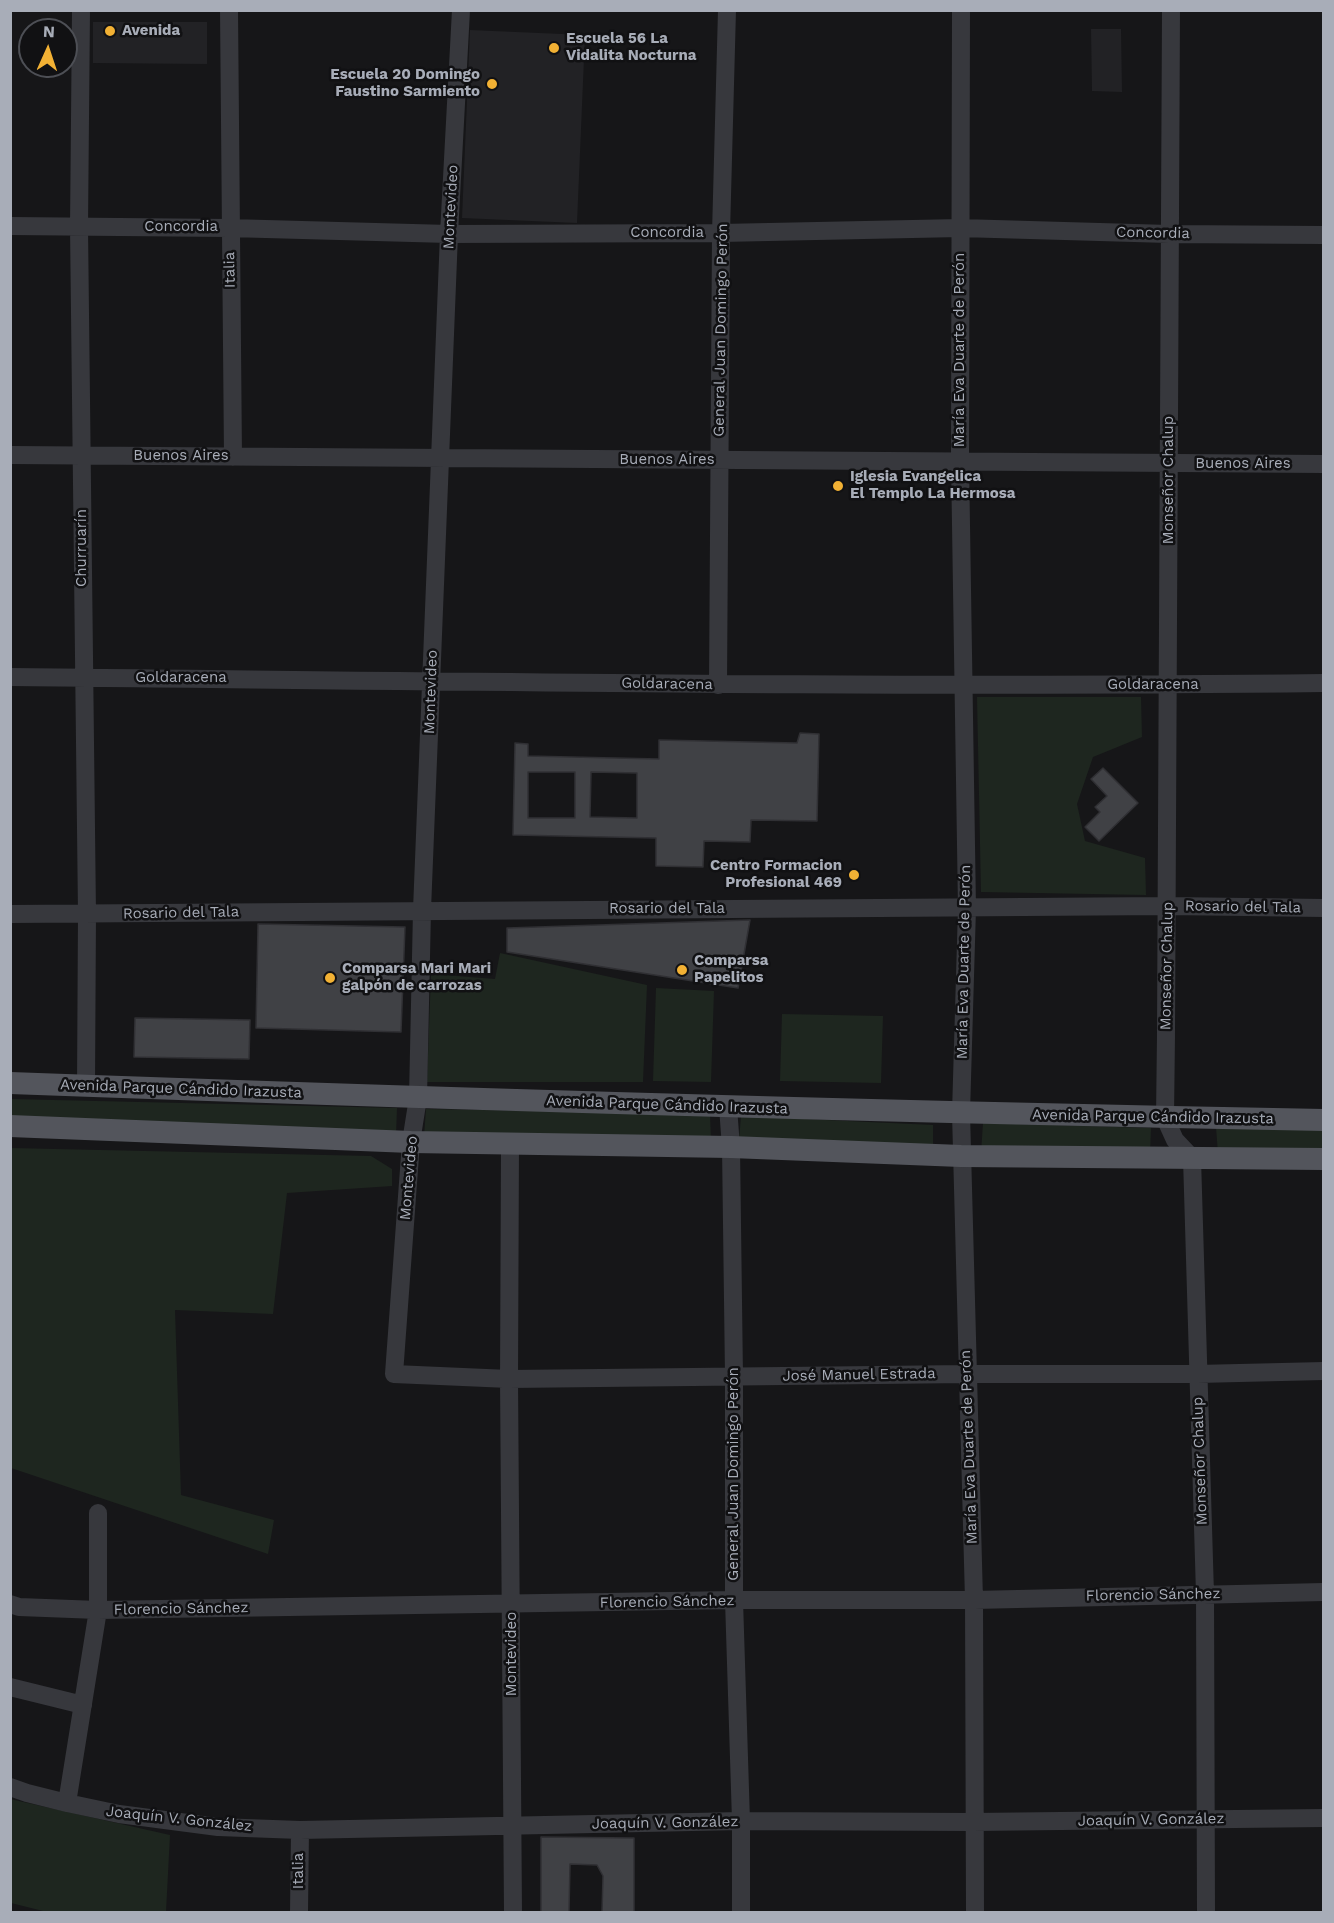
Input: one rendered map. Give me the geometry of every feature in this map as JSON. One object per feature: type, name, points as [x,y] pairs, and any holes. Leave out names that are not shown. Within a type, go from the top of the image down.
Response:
[{"type":"main road","name":"Avenida Parque Cándido Irazusta","points":[[10,1083],[728,1107],[1323,1120]]},
{"type":"main road","points":[[10,1126],[411,1142],[731,1147],[961,1156],[1323,1159]]},
{"type":"street","name":"Churruarín","points":[[81,10],[79,226],[87,914],[86,1086]]},
{"type":"street","name":"Italia","points":[[229,10],[233,457]]},
{"type":"street","name":"Montevideo","points":[[394,1374],[411,1142],[418,1098],[422,910],[449,234],[461,10]]},
{"type":"street","name":"General Juan Domingo Perón","points":[[718,685],[721,233],[727,10]]},
{"type":"street","name":"María Eva Duarte de Perón","points":[[962,10],[960,461],[967,908],[961,1156],[974,1600],[975,1912]]},
{"type":"street","name":"Monseñor Chalup","points":[[1171,10],[1168,234],[1168,906],[1165,1118],[1175,1140],[1192,1158],[1205,1594],[1206,1912]]},
{"type":"street","name":"Concordia","points":[[10,226],[230,228],[449,234],[721,233],[960,228],[1168,234],[1323,235]]},
{"type":"street","name":"Buenos Aires","points":[[10,455],[1323,464]]},
{"type":"street","name":"Goldaracena","points":[[10,677],[718,685],[1323,683]]},
{"type":"street","name":"Rosario del Tala","points":[[10,914],[1168,906],[1323,908]]},
{"type":"street","name":"General Juan Domingo Perón","points":[[728,1107],[731,1147],[734,1600],[741,1821],[741,1912]]},
{"type":"street","name":"Montevideo","points":[[510,1144],[509,1379],[513,1912]]},
{"type":"street","name":"José Manuel Estrada","points":[[394,1374],[509,1379],[1323,1371]]},
{"type":"street","points":[[67,1803],[98,1610],[98,1513]]},
{"type":"street","name":"Florencio Sánchez","points":[[10,1605],[98,1610],[734,1600],[974,1600],[1323,1592]]},
{"type":"street","points":[[10,1687],[83,1705]]},
{"type":"street","name":"Joaquín V. González","points":[[10,1787],[67,1803],[119,1814],[218,1827],[300,1830],[741,1821],[973,1822],[1323,1818]]},
{"type":"street","name":"Italia","points":[[299,1912],[300,1830]]},
{"type":"shaded area","points":[[93,22],[207,22],[207,64],[93,63]]},
{"type":"shaded area","points":[[1091,29],[1121,29],[1122,92],[1092,91]]},
{"type":"shaded area","points":[[470,30],[585,35],[577,223],[462,218]]},
{"type":"shaded area","points":[[977,697],[1141,697],[1142,737],[1093,757],[1077,804],[1085,841],[1145,858],[1146,895],[981,892]]},
{"type":"shaded area","points":[[500,953],[647,985],[643,1082],[427,1082],[431,974],[495,979]]},
{"type":"shaded area","points":[[656,988],[714,991],[711,1082],[653,1081]]},
{"type":"shaded area","points":[[782,1014],[883,1016],[881,1083],[780,1081]]},
{"type":"shaded area","points":[[11,1099],[397,1108],[396,1136],[11,1128]]},
{"type":"shaded area","points":[[426,1109],[710,1114],[711,1141],[424,1136]]},
{"type":"shaded area","points":[[741,1116],[933,1125],[933,1149],[739,1140]]},
{"type":"shaded area","points":[[983,1123],[1151,1128],[1150,1154],[981,1153]]},
{"type":"shaded area","points":[[1323,1126],[1323,1155],[1218,1154],[1216,1127]]},
{"type":"shaded area","points":[[11,1148],[371,1156],[392,1169],[392,1186],[287,1193],[273,1314],[175,1310],[181,1495],[274,1520],[268,1554],[11,1468]]},
{"type":"shaded area","points":[[10,1799],[170,1835],[166,1912],[47,1912],[11,1903]]},
{"type":"building","points":[[800,733],[819,734],[817,821],[751,820],[750,842],[704,841],[703,867],[656,866],[656,838],[513,835],[515,743],[528,744],[528,756],[659,759],[659,740],[797,743]],"holes":[[[528,772],[575,772],[575,818],[528,818]],[[591,772],[637,773],[637,818],[590,817]]]},
{"type":"building","points":[[1103,768],[1138,803],[1099,841],[1085,827],[1100,812],[1095,807],[1107,796],[1091,779]]},
{"type":"building","name":"Comparsa Papelitos","points":[[750,920],[738,988],[507,952],[507,928]]},
{"type":"building","name":"Comparsa Mari Mari galpón de carrozas","points":[[258,924],[405,927],[401,1032],[256,1028]]},
{"type":"building","points":[[135,1018],[250,1020],[249,1059],[134,1057]]},
{"type":"building","points":[[541,1837],[634,1838],[634,1912],[602,1912],[603,1876],[597,1865],[570,1864],[569,1912],[541,1912]]},
{"type":"place","name":"Avenida","points":[[110,31]]},
{"type":"place","name":"Escuela 56 La Vidalita Nocturna","points":[[554,48]]},
{"type":"place","name":"Escuela 20 Domingo Faustino Sarmiento","points":[[492,84]]},
{"type":"place","name":"Iglesia Evangelica El Templo La Hermosa","points":[[838,486]]},
{"type":"place","name":"Centro Formacion Profesional 469","points":[[854,875]]},
{"type":"place","name":"Comparsa Papelitos","points":[[682,970]]},
{"type":"place","name":"Comparsa Mari Mari galpón de carrozas","points":[[330,978]]}]
